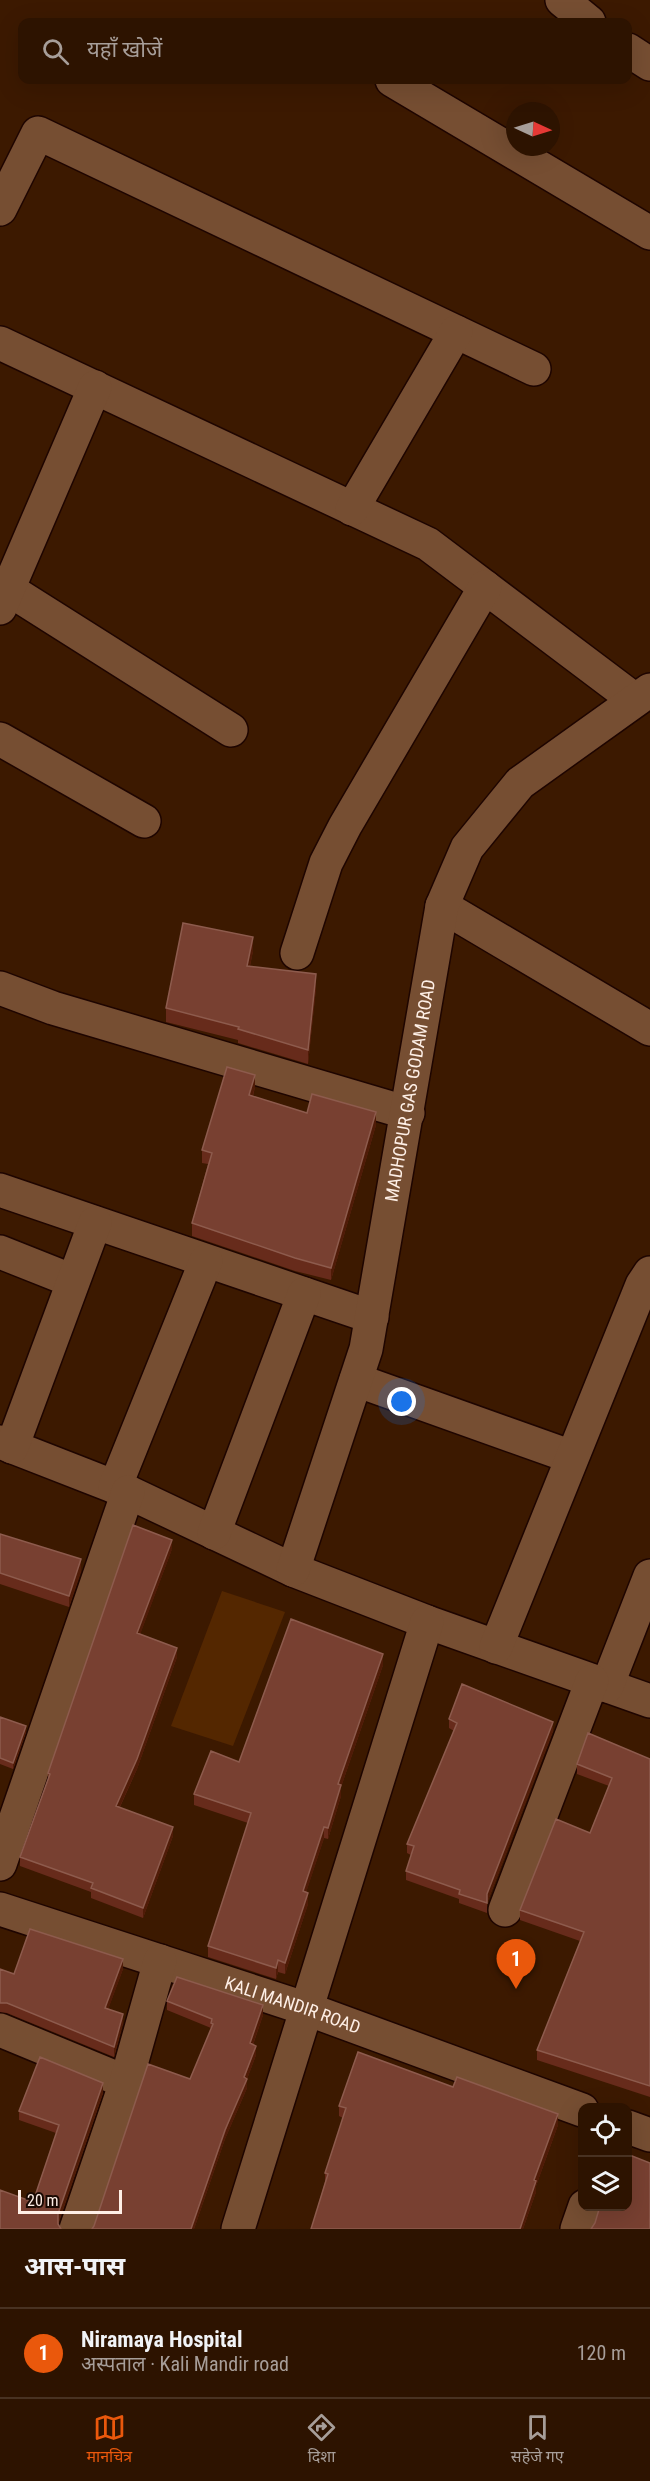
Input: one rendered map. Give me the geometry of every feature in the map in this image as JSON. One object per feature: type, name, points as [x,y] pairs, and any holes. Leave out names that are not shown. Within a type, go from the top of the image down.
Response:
[{"type":"street","points":[[562,0],[584,18]]},
{"type":"street","points":[[632,53],[650,64]]},
{"type":"street","points":[[399,84],[650,233]]},
{"type":"street","points":[[0,208],[38,133],[534,369]]},
{"type":"street","points":[[352,509],[456,332]]},
{"type":"street","points":[[0,343],[428,544],[485,587],[643,695]]},
{"type":"street","points":[[94,387],[4,599],[231,730]]},
{"type":"street","points":[[297,953],[326,863],[485,587]]},
{"type":"street","name":"MADHOPUR GAS GODAM ROAD","points":[[293,1570],[366,1349],[442,906],[467,848],[520,783],[643,695]]},
{"type":"street","points":[[0,739],[144,821]]},
{"type":"street","points":[[442,906],[650,1029]]},
{"type":"street","points":[[0,988],[53,1008],[408,1113]]},
{"type":"street","points":[[0,1190],[372,1317]]},
{"type":"street","points":[[95,1223],[74,1281],[6,1445],[122,1490],[293,1570],[427,1622],[650,1701]]},
{"type":"street","points":[[0,1252],[74,1281]]},
{"type":"street","points":[[0,1864],[122,1490],[207,1261]]},
{"type":"street","points":[[496,1647],[638,1296],[650,1273]]},
{"type":"street","points":[[214,1533],[304,1294]]},
{"type":"street","points":[[356,1380],[572,1457]]},
{"type":"street","points":[[505,1910],[599,1683],[650,1576]]},
{"type":"street","points":[[238,2229],[427,1622]]},
{"type":"street","name":"KALI MANDIR ROAD","points":[[0,1909],[307,2008],[578,2109]]},
{"type":"street","points":[[76,2229],[126,2082],[160,1961]]},
{"type":"street","points":[[0,2030],[126,2082]]},
{"type":"street","points":[[632,2129],[650,2135]]},
{"type":"street","points":[[577,2229],[583,2211]]},
{"type":"shaded area","points":[[222,1591],[285,1612],[233,1746],[171,1726]]},
{"type":"building","points":[[183,923],[253,937],[247,966],[316,974],[308,1050],[238,1029],[239,1027],[166,1008]]},
{"type":"building","points":[[227,1067],[255,1075],[249,1095],[307,1113],[312,1094],[376,1112],[331,1268],[192,1223],[212,1153],[202,1150]]},
{"type":"building","points":[[133,1525],[172,1540],[137,1633],[177,1648],[137,1759],[116,1806],[173,1827],[143,1908],[91,1888],[93,1883],[20,1857]]},
{"type":"building","points":[[0,1534],[81,1559],[69,1596],[0,1573]]},
{"type":"building","points":[[291,1619],[383,1654],[338,1784],[341,1785],[328,1828],[324,1827],[303,1891],[308,1893],[285,1963],[278,1960],[276,1968],[208,1946],[251,1813],[194,1794],[211,1751],[239,1762]]},
{"type":"building","points":[[462,1684],[553,1722],[487,1894],[487,1903],[459,1894],[460,1890],[406,1871],[414,1846],[407,1844],[457,1723],[449,1719]]},
{"type":"building","points":[[0,1717],[26,1726],[13,1763],[0,1758]]},
{"type":"building","points":[[588,1733],[650,1759],[650,2086],[537,2050],[584,1932],[520,1910],[556,1819],[590,1833],[612,1778],[577,1764]]},
{"type":"building","points":[[30,1929],[123,1959],[105,2008],[123,2014],[114,2047],[7,2003],[0,2003],[0,1969],[14,1974]]},
{"type":"building","points":[[177,1977],[263,2005],[250,2043],[256,2046],[244,2077],[247,2079],[225,2130],[191,2229],[92,2229],[148,2064],[190,2079],[213,2024],[212,2019],[167,2001]]},
{"type":"building","points":[[358,2052],[453,2087],[457,2077],[558,2114],[534,2180],[536,2181],[520,2229],[311,2229],[328,2174],[325,2173],[346,2108],[339,2106]]},
{"type":"building","points":[[40,2057],[103,2083],[58,2214],[58,2224],[61,2229],[0,2229],[0,2190],[33,2202],[59,2125],[19,2111]]},
{"type":"building","points":[[632,2156],[650,2163],[650,2229],[591,2229],[599,2211],[632,2211]]},
{"type":"place","name":"Niramaya Hospital","points":[[516,1989]]}]
